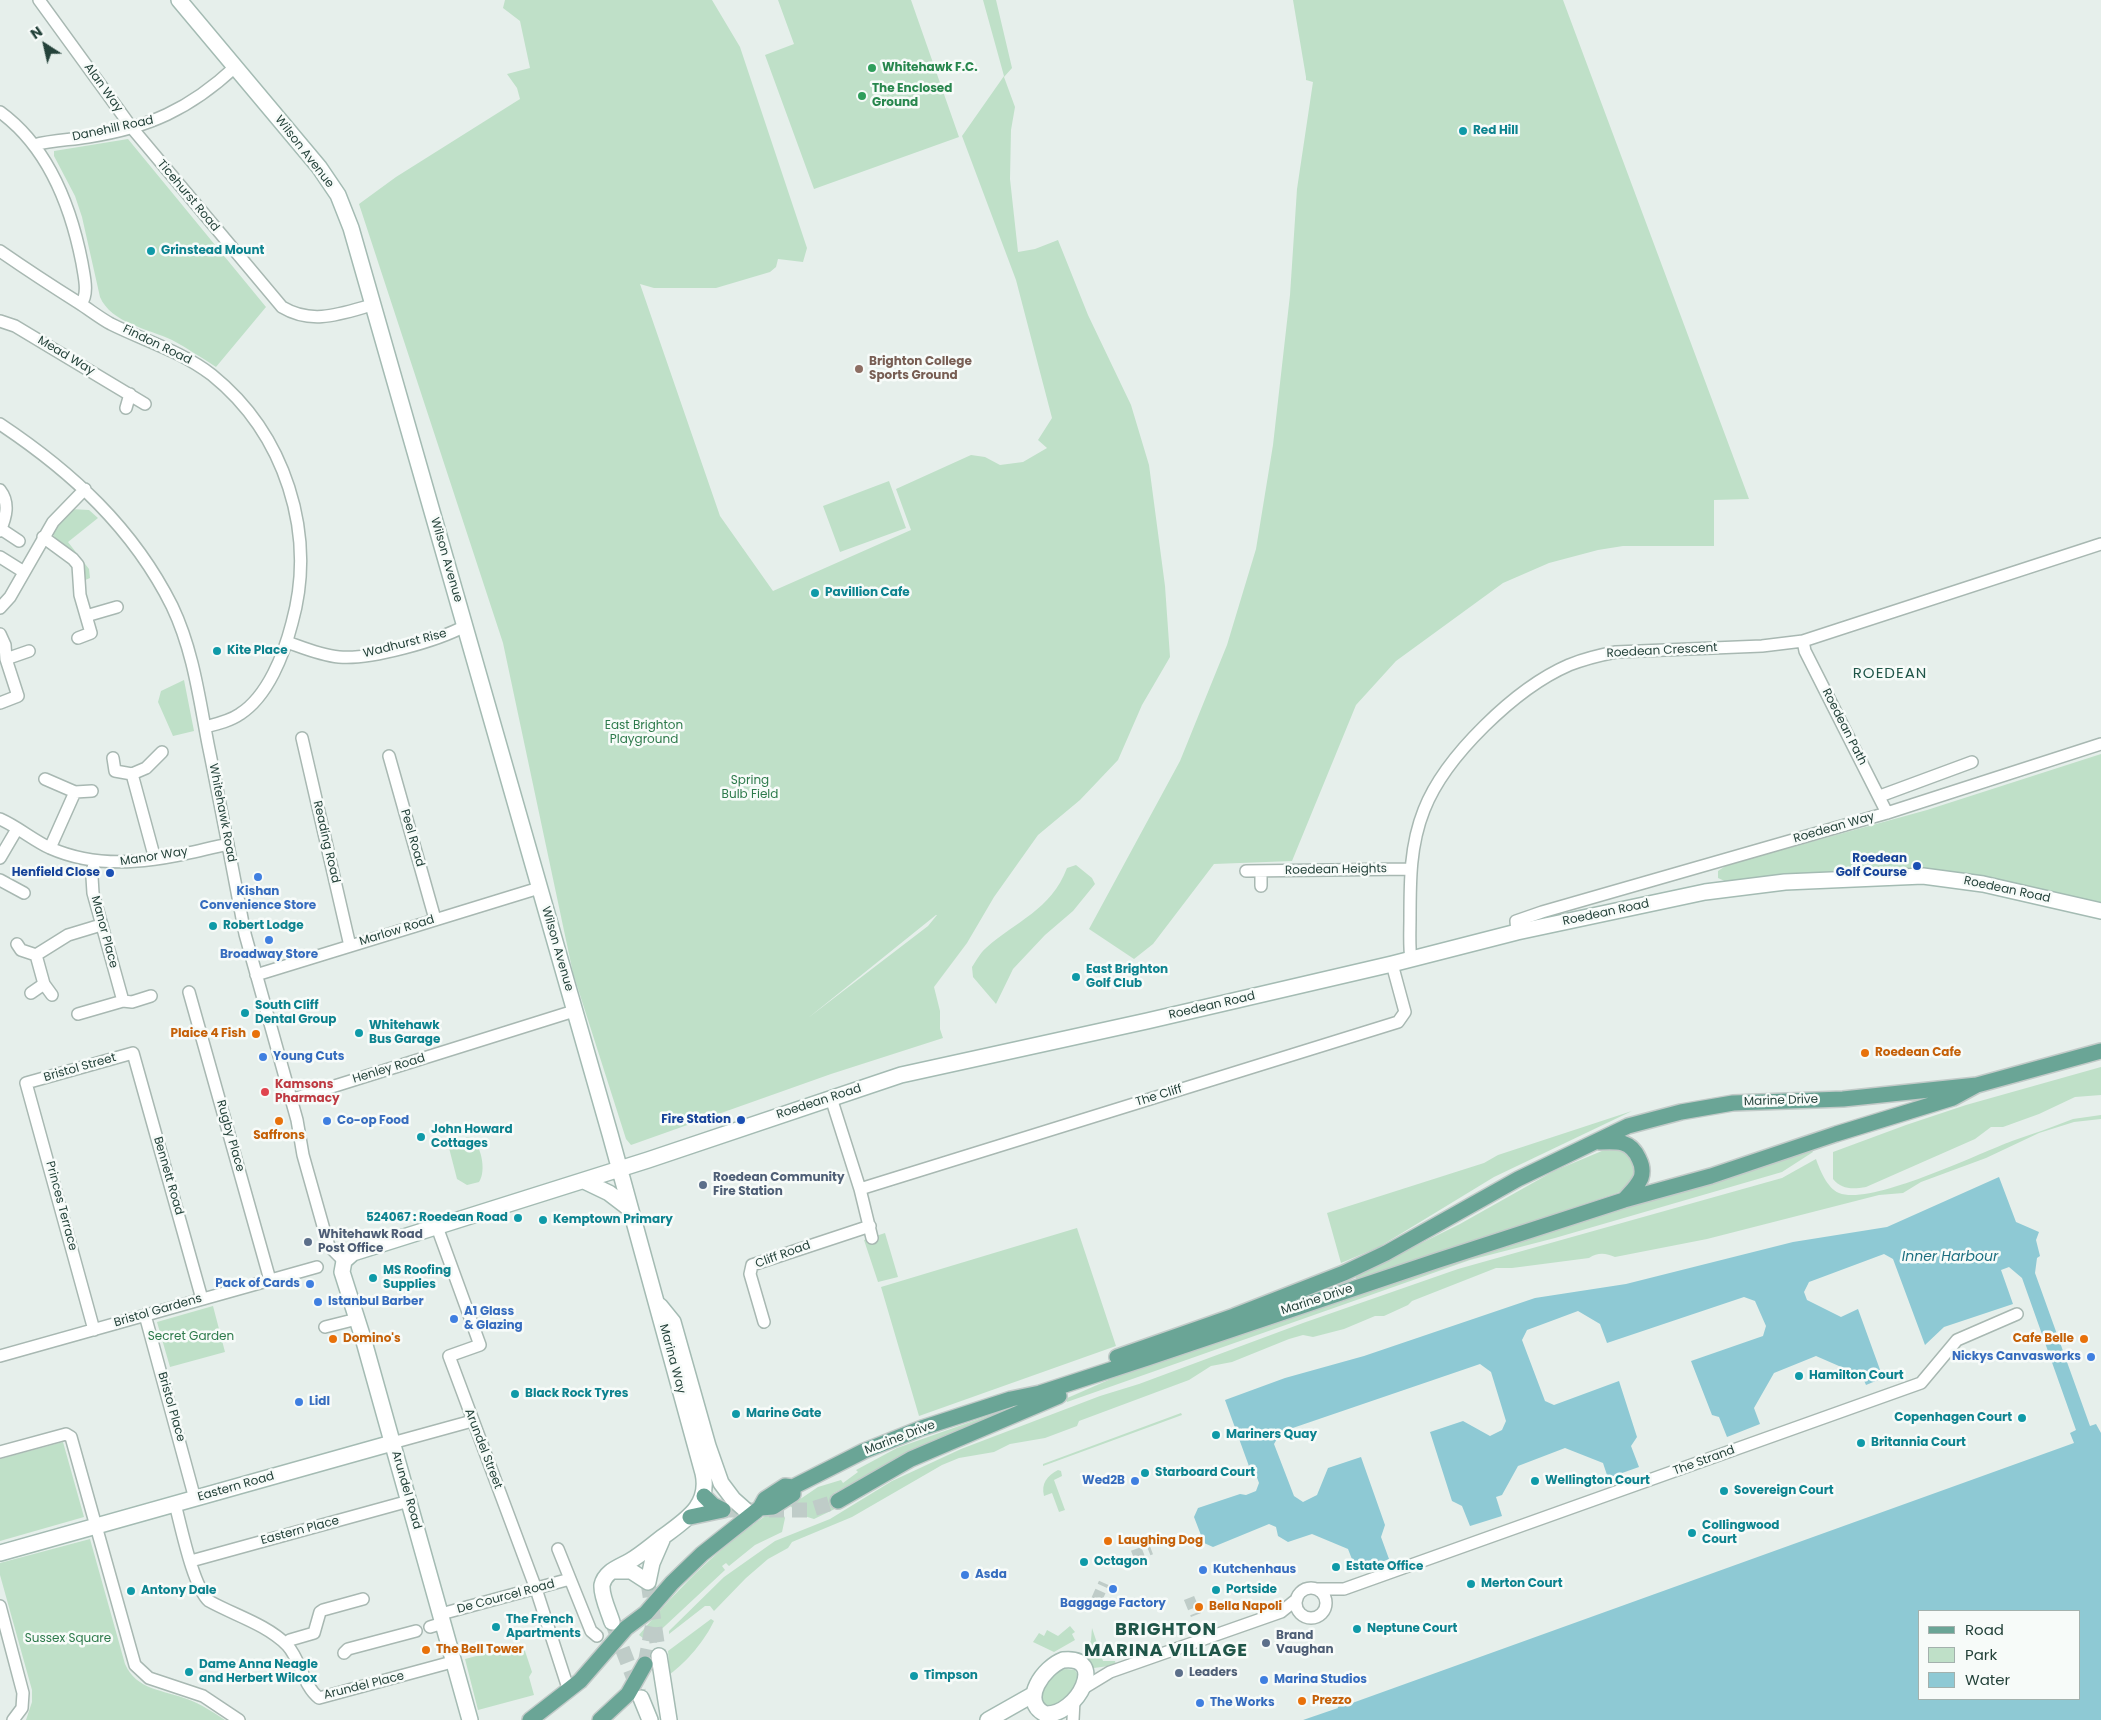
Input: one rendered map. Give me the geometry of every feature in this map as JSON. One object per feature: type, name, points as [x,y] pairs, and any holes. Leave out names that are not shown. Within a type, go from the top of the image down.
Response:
[{"type":"main road","name":"Wilson Avenue","points":[[179,0],[319,167],[338,196],[351,228],[619,1168]]},
{"type":"main road","name":"Roedean Road","points":[[344,1260],[353,1253],[584,1181],[909,1073],[1147,1021],[1411,960],[1517,932],[1705,892],[1745,886],[1923,876],[1983,884],[2101,911]]},
{"type":"main road","name":"Marine Drive","points":[[1011,1398],[1039,1383],[1234,1316],[1344,1273],[1386,1253],[1518,1178],[1628,1126],[1681,1112],[1733,1103],[1844,1099],[1976,1085],[2101,1051]]},
{"type":"main road","name":"Marine Drive","points":[[548,1720],[586,1689],[610,1664],[634,1634],[646,1613],[672,1583],[702,1554],[755,1512],[773,1508],[793,1494],[793,1487],[864,1451],[922,1428],[1011,1398],[1040,1393],[1436,1260],[1624,1200],[1711,1176],[1836,1134],[1953,1098],[1976,1085]]},
{"type":"main road","name":"Marine Drive","points":[[1591,1142],[1617,1141],[1625,1143],[1633,1148],[1637,1155],[1641,1163],[1641,1177],[1637,1186],[1624,1200]]},
{"type":"main road","name":"Marina Way","points":[[619,1168],[658,1303],[703,1473],[704,1496]]},
{"type":"main road","points":[[584,1181],[609,1193],[630,1209]]},
{"type":"main road","name":"Arundel Road","points":[[344,1260],[342,1272],[409,1501],[438,1622],[470,1720]]},
{"type":"main road","points":[[658,1303],[673,1322],[708,1446],[721,1483],[733,1499],[755,1512]]},
{"type":"main road","points":[[838,1501],[911,1459],[1147,1358]]},
{"type":"main road","name":"Eastern Road","points":[[0,1553],[392,1443]]},
{"type":"main road","points":[[612,1622],[602,1586],[612,1571],[631,1561],[690,1517],[699,1507],[704,1496],[713,1505],[723,1510],[690,1517]]},
{"type":"main road","points":[[612,1571],[631,1571],[648,1582],[655,1555],[665,1536]]},
{"type":"main road","name":"Marine Drive","points":[[530,1720],[568,1691],[604,1656],[626,1628],[646,1613]]},
{"type":"main road","points":[[659,1656],[669,1720]]},
{"type":"main road","points":[[1063,1660],[1072,1660],[1084,1669],[1087,1679],[1078,1694],[1059,1711],[1045,1717],[1036,1706],[1034,1694],[1044,1673],[1053,1664],[1063,1660]]},
{"type":"main road","points":[[600,1720],[628,1694],[645,1664]]},
{"type":"main road","points":[[993,1717],[1034,1694]]},
{"type":"main road","points":[[641,1698],[650,1720]]},
{"type":"street","name":"Alan Way","points":[[38,0],[132,128]]},
{"type":"street","name":"Danehill Road","points":[[34,145],[132,128],[161,119],[183,108],[235,67]]},
{"type":"street","points":[[0,112],[22,130],[34,145],[54,179],[76,233],[85,290],[84,299],[81,304]]},
{"type":"street","name":"Ticehurst Road","points":[[132,128],[282,307],[301,316],[322,318],[372,304]]},
{"type":"street","name":"Findon Road","points":[[0,251],[110,323],[188,359],[211,375],[245,407],[280,461],[290,490],[300,536],[300,585],[287,642],[266,685],[245,710],[228,721],[205,727]]},
{"type":"street","name":"Mead Way","points":[[0,321],[15,326],[145,404]]},
{"type":"street","points":[[126,408],[130,394]]},
{"type":"street","name":"Whitehawk Road","points":[[0,424],[54,463],[85,489],[110,515],[141,554],[173,608],[191,658],[245,934],[256,976],[329,1246],[344,1260]]},
{"type":"street","points":[[0,608],[10,597],[53,522],[85,489]]},
{"type":"street","points":[[0,490],[5,497],[6,506],[0,530],[19,542]]},
{"type":"street","points":[[43,537],[73,558],[78,566],[80,595],[91,633],[78,638]]},
{"type":"street","name":"Roedean Crescent","points":[[1411,960],[1410,869],[1424,808],[1450,765],[1481,730],[1504,710],[1557,671],[1594,656],[1616,652],[1762,646],[1803,641],[1836,632],[2101,544]]},
{"type":"street","points":[[0,556],[24,572]]},
{"type":"street","points":[[86,616],[117,607]]},
{"type":"street","name":"Wadhurst Rise","points":[[287,642],[328,655],[352,657],[403,647],[453,632],[465,626]]},
{"type":"street","points":[[0,634],[5,645],[6,659],[18,696],[0,703]]},
{"type":"street","name":"Roedean Path","points":[[1803,641],[1810,660],[1887,813]]},
{"type":"street","points":[[6,659],[28,651]]},
{"type":"street","name":"Reading Road","points":[[302,738],[350,946]]},
{"type":"street","name":"Roedean Way","points":[[1517,932],[1516,921],[1565,905],[1887,813],[2101,744]]},
{"type":"street","points":[[113,758],[115,771],[132,774],[146,768],[162,752]]},
{"type":"street","name":"Peel Road","points":[[389,756],[435,919]]},
{"type":"street","points":[[1880,796],[1972,762]]},
{"type":"street","points":[[132,774],[155,859]]},
{"type":"street","points":[[44,779],[75,792],[92,791]]},
{"type":"street","points":[[50,848],[75,792]]},
{"type":"street","name":"Manor Way","points":[[0,820],[50,848],[94,862],[123,863],[155,859],[228,844]]},
{"type":"street","points":[[0,858],[17,829]]},
{"type":"street","name":"Manor Place","points":[[94,862],[92,877],[93,893],[124,1001]]},
{"type":"street","name":"Roedean Heights","points":[[1246,871],[1410,869]]},
{"type":"street","points":[[1261,872],[1261,886]]},
{"type":"street","points":[[0,880],[24,893]]},
{"type":"street","name":"Marlow Road","points":[[256,976],[539,888]]},
{"type":"street","points":[[1565,905],[1569,921]]},
{"type":"street","points":[[36,955],[68,935],[101,926]]},
{"type":"street","points":[[17,944],[21,950],[36,955]]},
{"type":"street","points":[[36,955],[44,984],[52,994]]},
{"type":"street","name":"The Cliff","points":[[860,1189],[1398,1022],[1405,1012],[1392,964]]},
{"type":"street","points":[[31,993],[44,984]]},
{"type":"street","name":"Rugby Place","points":[[189,992],[270,1280]]},
{"type":"street","points":[[78,1014],[124,1001],[132,1002],[151,996]]},
{"type":"street","name":"Henley Road","points":[[290,1100],[574,1011]]},
{"type":"street","name":"Bristol Street","points":[[26,1083],[133,1053]]},
{"type":"street","name":"Bennett Road","points":[[133,1053],[202,1299]]},
{"type":"street","name":"Princes Terrace","points":[[26,1083],[94,1330]]},
{"type":"street","points":[[831,1098],[860,1189],[872,1238]]},
{"type":"street","name":"Cliff Road","points":[[764,1322],[750,1274],[752,1264],[870,1226]]},
{"type":"street","name":"Arundel Street","points":[[437,1227],[480,1345],[449,1356],[536,1589],[568,1691]]},
{"type":"street","name":"Bristol Gardens","points":[[0,1356],[317,1267]]},
{"type":"street","name":"The Strand","points":[[1325,1604],[1342,1591],[1921,1383],[1957,1340],[2017,1314]]},
{"type":"street","name":"Bristol Place","points":[[145,1315],[195,1499]]},
{"type":"street","points":[[325,1327],[357,1319]]},
{"type":"street","name":"Eastern Road","points":[[392,1443],[472,1421]]},
{"type":"street","points":[[0,1452],[66,1434],[71,1437],[132,1659],[138,1671],[149,1678],[186,1688],[203,1696],[239,1720]]},
{"type":"street","name":"Eastern Place","points":[[191,1561],[409,1501]]},
{"type":"street","name":"Arundel Place","points":[[175,1504],[201,1590],[209,1601],[262,1628],[286,1644],[298,1661],[316,1696],[322,1698],[452,1662]]},
{"type":"street","points":[[558,1549],[591,1631],[597,1636]]},
{"type":"street","name":"De Courcel Road","points":[[438,1622],[570,1579]]},
{"type":"street","points":[[1073,1720],[1078,1694],[1110,1672],[1281,1612],[1302,1591],[1316,1589],[1325,1604],[1313,1617],[1300,1613],[1281,1612]]},
{"type":"street","name":"The Strand","points":[[1316,1589],[1342,1591]]},
{"type":"street","points":[[286,1644],[290,1640],[314,1633],[317,1609],[363,1599]]},
{"type":"street","points":[[1296,1599],[1300,1613]]},
{"type":"street","points":[[0,1606],[23,1693],[22,1708],[13,1720]]},
{"type":"street","points":[[344,1653],[348,1649],[416,1631]]},
{"type":"street","points":[[1084,1669],[1110,1672]]},
{"type":"green space","points":[[505,0],[712,0],[740,47],[807,248],[803,262],[778,259],[776,267],[770,272],[716,288],[654,288],[640,284],[720,516],[773,591],[911,530],[896,489],[971,455],[985,457],[1000,465],[1023,462],[1047,448],[1038,440],[1052,418],[1016,280],[962,136],[1004,76],[983,0],[996,0],[1012,68],[1004,77],[1015,107],[1011,130],[1010,179],[1018,252],[1035,249],[1058,240],[1088,315],[1131,405],[1149,465],[1165,586],[1170,657],[1142,705],[1118,760],[1080,800],[1038,835],[994,897],[967,943],[934,987],[940,1011],[940,1029],[943,1038],[831,1074],[631,1145],[626,1139],[573,973],[503,643],[359,204],[396,177],[520,99],[517,88],[507,74],[530,68],[520,21],[503,8]],"holes":[[[937,915],[928,926],[808,1018]]]},
{"type":"green space","name":"The Enclosed Ground","points":[[778,0],[911,0],[959,137],[814,189],[765,55],[794,44]]},
{"type":"green space","name":"East Brighton Golf Club","points":[[1293,0],[1563,0],[1749,499],[1714,500],[1714,546],[1623,546],[1598,550],[1549,563],[1503,583],[1396,661],[1356,705],[1292,861],[1214,864],[1153,944],[1134,959],[1089,929],[1180,761],[1227,645],[1256,549],[1273,445],[1290,295],[1297,189],[1313,82],[1306,80]]},
{"type":"green space","points":[[128,139],[266,307],[216,367],[172,340],[122,319],[105,306],[100,297],[82,217],[75,196],[54,156],[54,151]]},
{"type":"green space","points":[[889,481],[906,528],[840,552],[823,506]]},
{"type":"green space","points":[[70,509],[89,510],[98,518],[68,542],[89,569],[90,578],[83,581],[52,533],[57,521]]},
{"type":"green space","points":[[184,680],[194,731],[173,736],[158,702],[161,691]]},
{"type":"green space","points":[[2101,754],[2101,906],[1968,875],[1729,883],[1718,878],[1718,871],[1727,865],[1927,810]]},
{"type":"green space","points":[[1076,865],[1092,878],[1095,884],[1073,911],[1045,935],[1013,969],[996,1004],[973,977],[972,967],[986,948],[1042,905],[1052,894],[1067,868]]},
{"type":"green space","points":[[2101,1067],[2101,1095],[2075,1097],[2039,1114],[2003,1127],[1991,1127],[1975,1139],[1866,1187],[1848,1188],[1836,1183],[1833,1179],[1833,1152],[1966,1105]]},
{"type":"green space","points":[[1632,1111],[1494,1177],[1379,1247],[1341,1263],[1327,1213],[1484,1163],[1498,1155]]},
{"type":"green space","points":[[2101,1115],[2101,1119],[2074,1122],[2039,1133],[1986,1158],[1921,1182],[1903,1193],[1879,1195],[1707,1239],[1615,1257],[1599,1254],[1589,1258],[1512,1268],[1496,1268],[1412,1301],[1408,1305],[1384,1316],[1375,1316],[1344,1329],[1313,1337],[1303,1335],[1289,1339],[1232,1362],[1211,1366],[1189,1380],[1079,1421],[1077,1426],[1045,1438],[1010,1444],[994,1452],[959,1458],[942,1465],[852,1517],[792,1542],[788,1548],[768,1559],[746,1578],[714,1611],[710,1606],[705,1606],[669,1634],[669,1631],[724,1577],[775,1541],[830,1519],[892,1481],[961,1449],[1100,1396],[1139,1384],[1303,1323],[1458,1269],[1782,1178],[1816,1159],[1822,1173],[1835,1191],[1854,1195],[1875,1192],[1924,1177],[2012,1141],[2073,1119]]},
{"type":"green space","points":[[469,1137],[477,1145],[483,1164],[479,1182],[467,1185],[457,1179],[449,1148],[453,1141]]},
{"type":"green space","points":[[1615,1147],[1632,1155],[1637,1176],[1623,1191],[1357,1280],[1355,1276],[1460,1224],[1554,1171]]},
{"type":"green space","points":[[1811,1149],[1813,1152],[1782,1172],[1555,1238],[1470,1260],[1067,1402],[1065,1399],[1113,1378],[1451,1259]]},
{"type":"green space","points":[[1077,1228],[1116,1346],[919,1416],[881,1287]]},
{"type":"green space","points":[[885,1233],[898,1277],[878,1282],[864,1240]]},
{"type":"green space","name":"Secret Garden","points":[[213,1306],[225,1352],[170,1367],[157,1322]]},
{"type":"green space","points":[[1035,1399],[924,1445],[834,1493],[841,1506],[814,1519],[801,1515],[790,1506],[818,1487],[841,1480],[843,1483],[858,1472],[856,1470],[897,1448]]},
{"type":"green space","points":[[1181,1413],[1182,1415],[1043,1466],[1043,1464]]},
{"type":"green space","points":[[63,1442],[84,1517],[0,1541],[0,1459]]},
{"type":"green space","points":[[1058,1470],[1061,1471],[1062,1476],[1054,1480],[1065,1510],[1059,1512],[1052,1493],[1044,1496],[1043,1491],[1046,1480]]},
{"type":"green space","points":[[777,1508],[781,1510],[785,1518],[782,1532],[755,1545],[729,1566],[726,1563],[722,1566],[725,1570],[651,1639],[647,1641],[639,1635],[703,1566],[738,1536]]},
{"type":"green space","name":"Sussex Square","points":[[90,1539],[125,1664],[130,1673],[143,1684],[192,1701],[225,1720],[26,1720],[32,1702],[32,1690],[0,1575],[0,1563]]},
{"type":"green space","points":[[711,1619],[714,1621],[701,1643],[670,1674],[668,1651]]},
{"type":"green space","points":[[1070,1626],[1075,1632],[1072,1634],[1075,1640],[1054,1652],[1033,1642],[1039,1633],[1044,1636],[1047,1630],[1058,1636]]},
{"type":"green space","points":[[1092,1628],[1103,1661],[1115,1661],[1116,1665],[1094,1668],[1085,1660],[1091,1640]]},
{"type":"green space","points":[[519,1645],[524,1648],[532,1672],[529,1677],[534,1695],[478,1710],[465,1659]]},
{"type":"green space","points":[[1066,1669],[1075,1670],[1080,1679],[1071,1698],[1049,1708],[1043,1702],[1042,1697],[1045,1686],[1056,1673]]},
{"type":"water","name":"Inner Harbour","points":[[1999,1177],[2016,1222],[2039,1232],[2036,1240],[2040,1256],[2037,1258],[2035,1273],[2090,1426],[2096,1424],[2101,1433],[2101,1720],[1303,1720],[1338,1708],[1337,1704],[1346,1701],[1349,1704],[1355,1702],[2074,1443],[2070,1433],[2076,1430],[2022,1278],[2009,1267],[2001,1270],[2013,1304],[1944,1327],[1925,1345],[1893,1259],[1884,1254],[1809,1282],[1804,1292],[1807,1300],[1841,1317],[1858,1309],[1883,1378],[1866,1385],[1860,1371],[1855,1373],[1816,1356],[1774,1373],[1754,1408],[1760,1424],[1727,1437],[1719,1417],[1712,1415],[1691,1361],[1763,1336],[1766,1326],[1755,1301],[1744,1297],[1607,1343],[1600,1324],[1578,1311],[1527,1330],[1522,1340],[1545,1401],[1554,1405],[1619,1381],[1637,1437],[1631,1446],[1639,1467],[1608,1478],[1603,1463],[1565,1448],[1518,1466],[1502,1495],[1496,1497],[1502,1516],[1470,1526],[1462,1506],[1452,1501],[1430,1432],[1463,1421],[1490,1436],[1502,1430],[1506,1421],[1491,1372],[1480,1364],[1281,1432],[1274,1444],[1294,1496],[1303,1502],[1317,1495],[1328,1468],[1361,1457],[1385,1525],[1381,1537],[1389,1559],[1357,1572],[1348,1549],[1312,1534],[1288,1542],[1278,1536],[1276,1527],[1269,1524],[1213,1547],[1204,1543],[1194,1517],[1198,1508],[1240,1494],[1246,1495],[1256,1491],[1259,1483],[1255,1472],[1250,1469],[1225,1400],[1285,1378],[1364,1356],[1535,1298],[1626,1284],[1793,1242],[1887,1227]]},
{"type":"tunnel","points":[[723,1510],[809,1510],[838,1501]]},
{"type":"tunnel","points":[[1133,1556],[1151,1549]]},
{"type":"tunnel","points":[[648,1582],[659,1656]]},
{"type":"tunnel","points":[[1096,1601],[1104,1583]]},
{"type":"tunnel","points":[[1189,1598],[1196,1615]]},
{"type":"tunnel","points":[[645,1664],[653,1623]]},
{"type":"tunnel","points":[[614,1627],[639,1692]]},
{"type":"place","name":"Whitehawk F.C.","points":[[872,68]]},
{"type":"place","name":"The Enclosed Ground","points":[[862,96]]},
{"type":"place","name":"Red Hill","points":[[1463,131]]},
{"type":"place","name":"Grinstead Mount","points":[[151,251]]},
{"type":"place","name":"Brighton College Sports Ground","points":[[859,369]]},
{"type":"place","name":"Pavillion Cafe","points":[[815,593]]},
{"type":"place","name":"Kite Place","points":[[217,651]]},
{"type":"place","name":"Roedean Golf Course","points":[[1917,866]]},
{"type":"place","name":"Henfield Close","points":[[110,873]]},
{"type":"place","name":"Kishan Convenience Store","points":[[258,877]]},
{"type":"place","name":"Robert Lodge","points":[[213,926]]},
{"type":"place","name":"Broadway Store","points":[[269,940]]},
{"type":"place","name":"East Brighton Golf Club","points":[[1076,977]]},
{"type":"place","name":"South Cliff Dental Group","points":[[245,1013]]},
{"type":"place","name":"Whitehawk Bus Garage","points":[[359,1033]]},
{"type":"place","name":"Plaice 4 Fish","points":[[256,1034]]},
{"type":"place","name":"Roedean Cafe","points":[[1865,1053]]},
{"type":"place","name":"Young Cuts","points":[[263,1057]]},
{"type":"place","name":"Kamsons Pharmacy","points":[[265,1092]]},
{"type":"place","name":"Fire Station","points":[[741,1120]]},
{"type":"place","name":"Saffrons","points":[[279,1121]]},
{"type":"place","name":"Co-op Food","points":[[327,1121]]},
{"type":"place","name":"John Howard Cottages","points":[[421,1137]]},
{"type":"place","name":"Roedean Community Fire Station","points":[[703,1185]]},
{"type":"place","name":"524067 : Roedean Road","points":[[518,1218]]},
{"type":"place","name":"Kemptown Primary","points":[[543,1220]]},
{"type":"place","name":"Whitehawk Road Post Office","points":[[308,1242]]},
{"type":"place","name":"MS Roofing Supplies","points":[[373,1278]]},
{"type":"place","name":"Pack of Cards","points":[[310,1284]]},
{"type":"place","name":"Istanbul Barber","points":[[318,1302]]},
{"type":"place","name":"A1 Glass & Glazing","points":[[454,1319]]},
{"type":"place","name":"Domino's","points":[[333,1339]]},
{"type":"place","name":"Cafe Belle","points":[[2084,1339]]},
{"type":"place","name":"Nickys Canvasworks","points":[[2091,1357]]},
{"type":"place","name":"Hamilton Court","points":[[1799,1376]]},
{"type":"place","name":"Black Rock Tyres","points":[[515,1394]]},
{"type":"place","name":"Lidl","points":[[299,1402]]},
{"type":"place","name":"Marine Gate","points":[[736,1414]]},
{"type":"place","name":"Copenhagen Court","points":[[2022,1418]]},
{"type":"place","name":"Mariners Quay","points":[[1216,1435]]},
{"type":"place","name":"Britannia Court","points":[[1861,1443]]},
{"type":"place","name":"Starboard Court","points":[[1145,1473]]},
{"type":"place","name":"Wed2B","points":[[1135,1481]]},
{"type":"place","name":"Wellington Court","points":[[1535,1481]]},
{"type":"place","name":"Sovereign Court","points":[[1724,1491]]},
{"type":"place","name":"Collingwood Court","points":[[1692,1533]]},
{"type":"place","name":"Laughing Dog","points":[[1108,1541]]},
{"type":"place","name":"Octagon","points":[[1084,1562]]},
{"type":"place","name":"Estate Office","points":[[1336,1567]]},
{"type":"place","name":"Kutchenhaus","points":[[1203,1570]]},
{"type":"place","name":"Asda","points":[[965,1575]]},
{"type":"place","name":"Merton Court","points":[[1471,1584]]},
{"type":"place","name":"Baggage Factory","points":[[1113,1589]]},
{"type":"place","name":"Portside","points":[[1216,1590]]},
{"type":"place","name":"Antony Dale","points":[[131,1591]]},
{"type":"place","name":"Bella Napoli","points":[[1199,1607]]},
{"type":"place","name":"The French Apartments","points":[[496,1627]]},
{"type":"place","name":"Neptune Court","points":[[1357,1629]]},
{"type":"place","name":"Brand Vaughan","points":[[1266,1643]]},
{"type":"place","name":"The Bell Tower","points":[[426,1650]]},
{"type":"place","name":"Dame Anna Neagle and Herbert Wilcox","points":[[189,1672]]},
{"type":"place","name":"Leaders","points":[[1179,1673]]},
{"type":"place","name":"Timpson","points":[[914,1676]]},
{"type":"place","name":"Marina Studios","points":[[1264,1680]]},
{"type":"place","name":"Prezzo","points":[[1302,1701]]},
{"type":"place","name":"The Works","points":[[1200,1703]]},
{"type":"district","name":"ROEDEAN","points":[[1890,674]]},
{"type":"district","name":"BRIGHTON MARINA VILLAGE","points":[[1166,1640]]},
{"type":"park label","name":"East Brighton Playground","points":[[644,733]]},
{"type":"park label","name":"Spring Bulb Field","points":[[750,788]]}]
